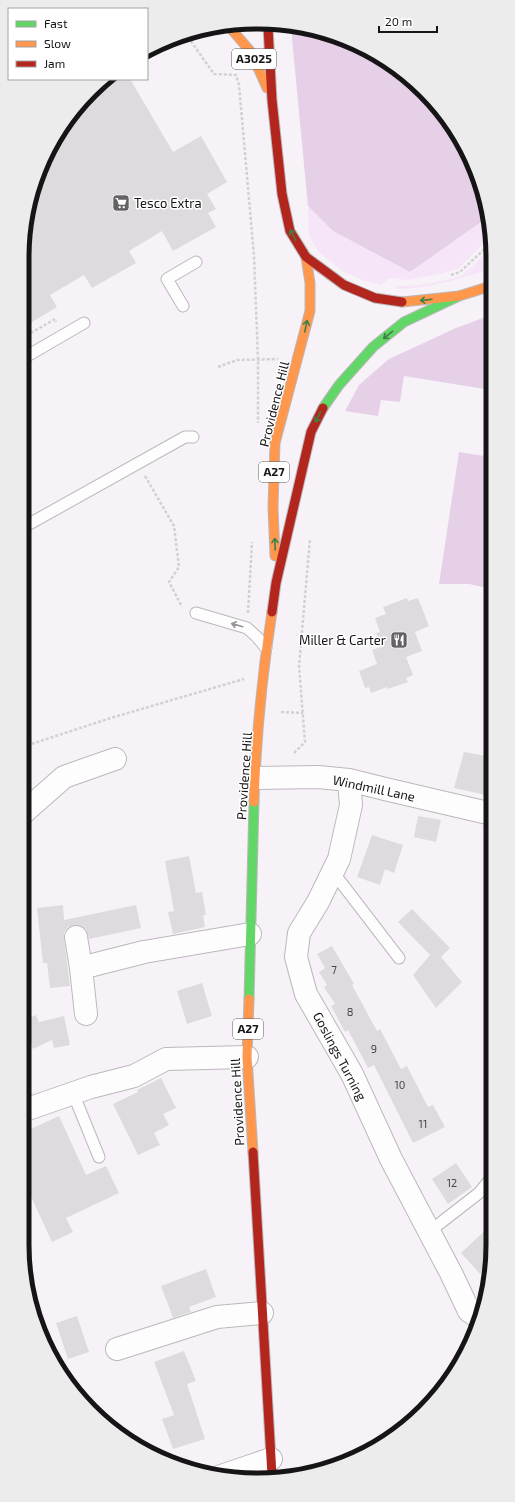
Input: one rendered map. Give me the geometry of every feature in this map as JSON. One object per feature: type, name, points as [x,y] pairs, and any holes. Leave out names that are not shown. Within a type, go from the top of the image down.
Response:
[{"type":"main road","points":[[268,29],[272,100],[282,194],[290,231],[306,257],[344,286],[375,298],[396,302],[459,296],[486,288]]},
{"type":"main road","name":"A3025","points":[[232,30],[251,52],[272,100]]},
{"type":"main road","name":"Providence Hill","points":[[276,583],[273,507],[275,443],[310,311],[310,283],[306,257]]},
{"type":"main road","name":"Providence Hill","points":[[272,1467],[247,1057],[255,778],[266,649],[276,583],[311,432],[323,407],[339,385],[373,347],[385,337],[404,322],[459,296]]},
{"type":"street","points":[[29,808],[64,777],[115,759]]},
{"type":"street","name":"Windmill Lane","points":[[255,778],[318,777],[349,780],[486,813]]},
{"type":"street","name":"Goslings Turning","points":[[349,780],[351,805],[339,859],[318,902],[299,933],[296,957],[306,994],[352,1074],[391,1159],[430,1231],[469,1311],[475,1315]]},
{"type":"street","points":[[81,968],[144,952],[250,934]]},
{"type":"street","points":[[76,937],[86,1014]]},
{"type":"street","points":[[29,1109],[91,1087],[134,1076],[166,1059],[247,1057]]},
{"type":"street","points":[[117,1349],[217,1317],[262,1313]]},
{"type":"street","points":[[240,1473],[272,1467]]},
{"type":"lane","points":[[183,306],[168,279],[196,262]]},
{"type":"lane","points":[[29,355],[84,323]]},
{"type":"lane","points":[[29,524],[185,437],[193,437]]},
{"type":"lane","points":[[196,613],[247,628],[257,637],[266,649]]},
{"type":"lane","points":[[333,872],[399,958]]},
{"type":"lane","points":[[74,1093],[99,1157]]},
{"type":"lane","points":[[430,1231],[479,1193],[486,1184]]},
{"type":"path","points":[[190,39],[214,74],[236,75],[239,85],[254,256],[258,359]]},
{"type":"path","points":[[448,276],[460,272],[486,248]]},
{"type":"path","points":[[218,367],[237,360],[277,358],[282,360]]},
{"type":"path","points":[[137,463],[174,526],[179,567],[169,582],[182,608]]},
{"type":"path","points":[[294,753],[305,742],[299,666],[310,536]]},
{"type":"path","points":[[29,745],[114,717],[244,679]]},
{"type":"path","points":[[275,712],[303,713]]},
{"type":"shaded area","points":[[292,32],[317,37],[345,46],[372,60],[397,76],[419,96],[439,118],[462,156],[474,184],[483,221],[410,272],[333,231],[308,206]]},
{"type":"shaded area","points":[[308,206],[333,231],[410,272],[483,221],[486,241],[458,269],[408,280],[389,278],[381,285],[362,280],[342,271],[319,252],[309,236]]},
{"type":"shaded area","points":[[486,252],[486,271],[432,285],[408,289],[396,289],[398,286],[412,286],[457,277],[465,273]]},
{"type":"shaded area","points":[[486,317],[486,389],[404,376],[400,402],[381,400],[378,416],[345,411],[359,385],[389,359],[456,328]]},
{"type":"shaded area","points":[[459,452],[486,456],[486,588],[469,584],[439,584]]},
{"type":"building","name":"Tesco Extra","points":[[114,80],[131,80],[173,152],[201,136],[227,182],[207,194],[216,209],[208,213],[216,227],[173,251],[162,231],[129,251],[136,263],[92,288],[84,275],[50,295],[57,307],[29,324],[29,243],[33,213],[41,184],[53,156],[76,118],[96,96]]},
{"type":"building","name":"Miller & Carter","points":[[407,598],[408,601],[418,598],[429,626],[415,632],[422,651],[406,657],[413,675],[406,678],[408,682],[371,693],[369,687],[365,688],[359,671],[377,664],[372,650],[382,647],[376,633],[380,632],[375,618],[386,614],[383,607]]},
{"type":"building","points":[[464,752],[486,756],[486,795],[454,788]]},
{"type":"building","points":[[418,816],[441,820],[436,842],[414,837]]},
{"type":"building","points":[[372,835],[403,845],[394,873],[385,869],[380,885],[357,877]]},
{"type":"building","points":[[189,856],[196,893],[202,892],[206,915],[203,915],[205,927],[173,934],[168,912],[174,911],[165,861]]},
{"type":"building","points":[[63,905],[64,920],[136,905],[141,928],[89,939],[86,929],[81,926],[74,925],[68,927],[64,932],[64,939],[70,986],[50,988],[47,963],[43,963],[37,908]]},
{"type":"building","points":[[412,909],[450,948],[441,957],[462,982],[436,1008],[413,975],[430,955],[398,922]]},
{"type":"building","points":[[332,946],[354,984],[352,985],[377,1031],[380,1029],[401,1069],[407,1066],[428,1107],[433,1105],[445,1127],[413,1143],[374,1065],[368,1068],[348,1030],[345,1032],[331,1006],[335,1004],[324,987],[327,985],[319,972],[325,968],[317,954]]},
{"type":"building","points":[[202,983],[212,1016],[187,1024],[177,991]]},
{"type":"building","points":[[36,1015],[39,1022],[64,1016],[70,1045],[54,1048],[52,1040],[33,1049],[29,1041],[29,1018]]},
{"type":"building","points":[[161,1078],[176,1108],[163,1114],[169,1125],[154,1133],[160,1145],[138,1155],[113,1104],[138,1092],[137,1090]]},
{"type":"building","points":[[59,1116],[86,1175],[106,1166],[119,1193],[66,1218],[73,1232],[52,1242],[29,1192],[29,1130]]},
{"type":"building","points":[[456,1163],[472,1187],[448,1204],[432,1179]]},
{"type":"building","points":[[486,1230],[485,1270],[480,1274],[461,1253]]},
{"type":"building","points":[[206,1269],[216,1297],[189,1307],[191,1312],[173,1318],[161,1286]]},
{"type":"building","points":[[77,1316],[89,1352],[68,1359],[56,1323]]},
{"type":"building","points":[[184,1351],[196,1381],[187,1384],[205,1439],[173,1449],[162,1419],[174,1415],[154,1362]]},
{"type":"traffic: fast","points":[[323,408],[339,385],[373,347],[404,322],[459,296]]},
{"type":"traffic: fast","points":[[249,999],[254,802]]},
{"type":"traffic: slow","points":[[232,30],[251,52],[267,88]]},
{"type":"traffic: slow","points":[[275,556],[273,507],[275,443],[310,311],[310,283],[306,257]]},
{"type":"traffic: slow","points":[[402,302],[459,296],[486,288]]},
{"type":"traffic: slow","points":[[254,802],[260,707],[272,612]]},
{"type":"traffic: slow","points":[[249,999],[247,1057],[253,1152]]},
{"type":"traffic: jam","points":[[268,29],[272,100],[282,194],[290,231],[306,257],[344,285],[375,298],[402,302]]},
{"type":"traffic: jam","points":[[272,612],[276,583],[311,432],[323,408]]},
{"type":"traffic: jam","points":[[253,1152],[272,1473]]},
{"type":"place","name":"Tesco Extra","points":[[121,203]]},
{"type":"place","name":"Miller & Carter","points":[[399,640]]}]
